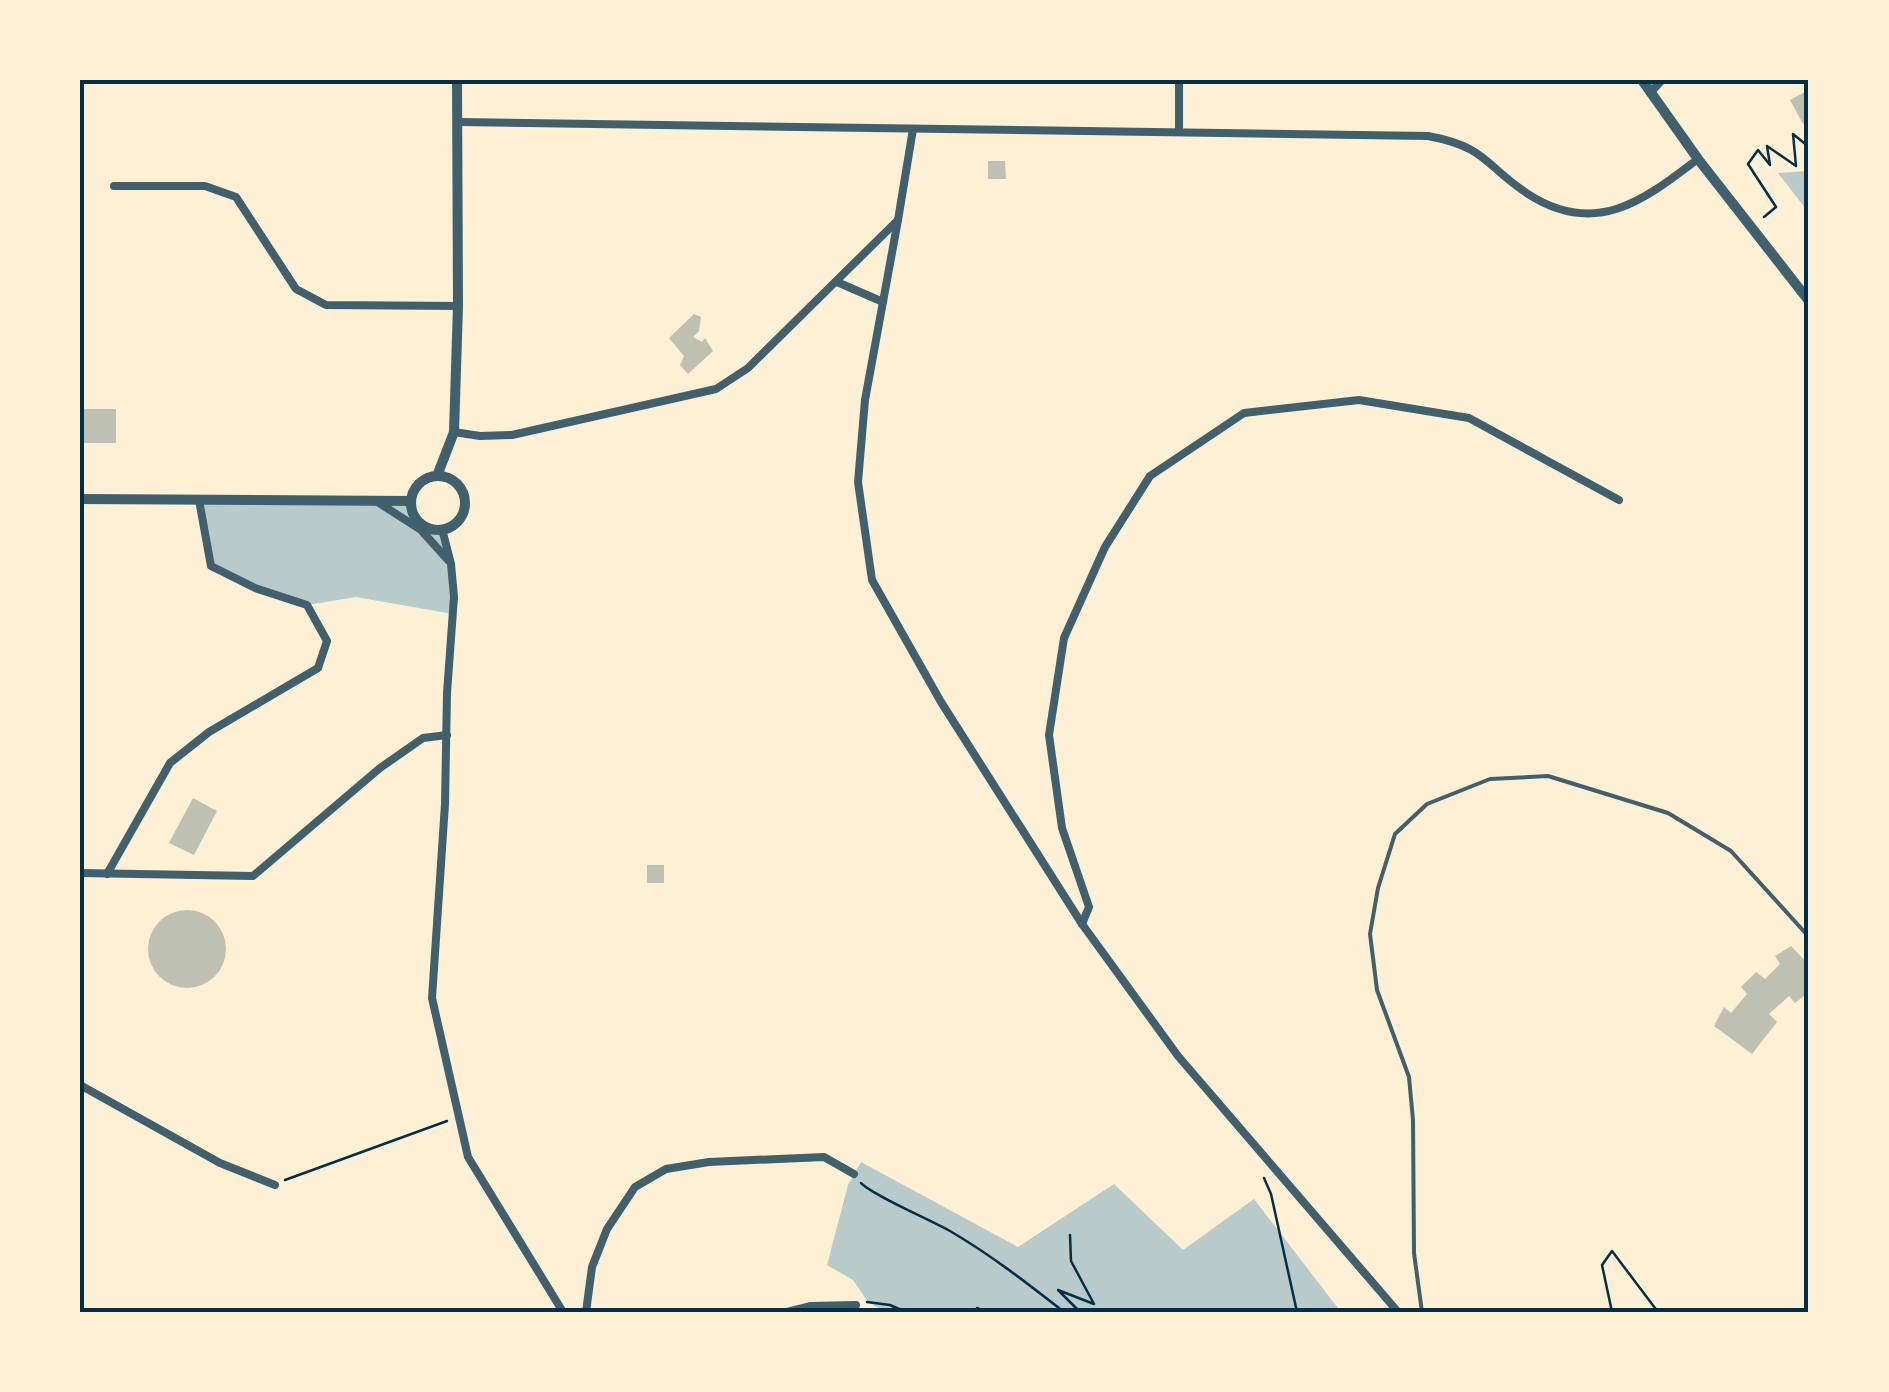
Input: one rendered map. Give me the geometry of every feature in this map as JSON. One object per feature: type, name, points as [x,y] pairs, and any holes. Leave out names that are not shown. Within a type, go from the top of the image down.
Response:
[{"type":"street","points":[[436,476],[458,484],[465,501],[461,516],[442,529],[421,522],[413,511],[412,501],[417,486],[436,476],[454,432],[458,80]]},
{"type":"street","points":[[1178,80],[1179,131]]},
{"type":"street","points":[[1642,80],[1809,302]]},
{"type":"street","points":[[1650,92],[1662,80]]},
{"type":"street","points":[[458,122],[1428,136],[1456,142],[1482,154],[1529,194],[1559,207],[1601,214],[1644,200],[1698,159]]},
{"type":"street","points":[[912,129],[866,400],[858,482],[872,580],[942,702],[1082,924],[1178,1056],[1398,1312]]},
{"type":"street","points":[[114,186],[205,186],[236,197],[296,290],[326,305],[458,306]]},
{"type":"street","points":[[454,432],[512,435],[716,389],[748,368],[898,220]]},
{"type":"street","points":[[837,282],[884,302]]},
{"type":"street","points":[[1082,924],[1089,907],[1062,828],[1049,735],[1064,638],[1106,547],[1150,476],[1244,413],[1360,400],[1469,418],[1620,500]]},
{"type":"street","points":[[80,499],[412,501]]},
{"type":"street","points":[[107,874],[170,763],[209,732],[318,668],[327,641],[307,606],[255,588],[211,566],[199,500]]},
{"type":"street","points":[[376,501],[421,530],[452,564]]},
{"type":"street","points":[[442,529],[452,564],[454,597],[432,998],[468,1157],[564,1312]]},
{"type":"street","points":[[80,873],[253,876],[380,768],[423,738],[446,734]]},
{"type":"street","points":[[80,1044],[80,1055]]},
{"type":"street","points":[[80,1085],[220,1163],[275,1185]]},
{"type":"street","points":[[586,1312],[592,1267],[606,1230],[634,1187],[666,1169],[709,1162],[824,1156],[854,1174]]},
{"type":"street","points":[[787,1312],[811,1306],[856,1305]]},
{"type":"lane","points":[[1422,1312],[1414,1252],[1414,1120],[1409,1077],[1377,990],[1370,934],[1378,888],[1395,834],[1426,804],[1490,779],[1548,776],[1668,813],[1730,851],[1809,937]]},
{"type":"path","points":[[1751,228],[1776,207],[1748,164],[1758,150],[1770,165],[1767,146],[1796,166],[1793,134],[1809,147]]},
{"type":"path","points":[[296,1174],[438,1125]]},
{"type":"path","points":[[854,1174],[866,1189],[901,1204],[1002,1264],[1064,1312]]},
{"type":"path","points":[[1264,1176],[1297,1312]]},
{"type":"path","points":[[1070,1235],[1071,1262],[1094,1304],[1058,1290],[1080,1312]]},
{"type":"path","points":[[1612,1312],[1602,1266],[1612,1251],[1658,1312]]},
{"type":"path","points":[[856,1305],[890,1305],[906,1312]]},
{"type":"shaded area","points":[[1809,171],[1809,213],[1778,173]]},
{"type":"shaded area","points":[[199,500],[411,501],[421,521],[442,529],[451,564],[453,614],[356,597],[307,605],[255,588],[211,566]]},
{"type":"shaded area","points":[[861,1162],[1018,1247],[1114,1184],[1183,1250],[1254,1199],[1341,1312],[886,1312],[868,1302],[853,1280],[827,1265],[848,1185]]},
{"type":"building","points":[[1805,92],[1809,99],[1809,121],[1803,124],[1790,100]]},
{"type":"building","points":[[988,161],[1005,161],[1006,179],[988,179]]},
{"type":"building","points":[[694,314],[701,317],[699,331],[693,337],[702,342],[705,338],[713,351],[688,374],[680,365],[684,356],[669,338]]},
{"type":"building","points":[[80,409],[116,409],[116,443],[80,443]]},
{"type":"building","points":[[193,798],[217,811],[194,855],[169,843]]},
{"type":"building","points":[[647,865],[664,865],[664,883],[647,883]]},
{"type":"building","points":[[187,910],[202,913],[214,922],[223,934],[223,964],[214,976],[202,985],[187,988],[172,985],[160,976],[151,964],[148,949],[151,934],[160,922],[172,913]]},
{"type":"building","points":[[1791,946],[1809,965],[1809,992],[1795,1003],[1789,996],[1769,1014],[1777,1022],[1752,1054],[1714,1026],[1724,1007],[1731,1013],[1747,994],[1741,987],[1756,972],[1765,979],[1780,964],[1775,956]]}]
